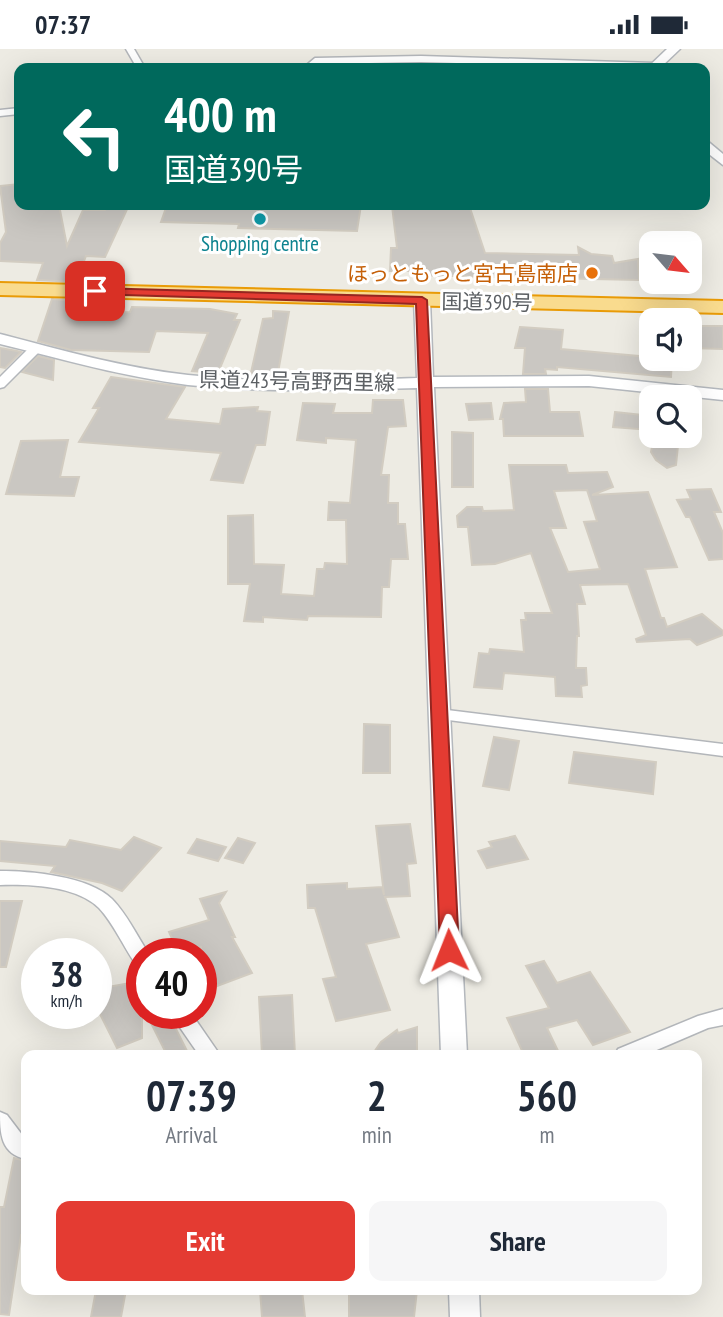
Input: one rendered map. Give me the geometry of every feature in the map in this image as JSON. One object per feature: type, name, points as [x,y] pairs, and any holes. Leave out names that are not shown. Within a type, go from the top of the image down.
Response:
[{"type":"highway","name":"国道390号","points":[[0,289],[723,307]]},
{"type":"street","points":[[658,63],[674,49]]},
{"type":"street","points":[[310,63],[313,58],[537,63]]},
{"type":"street","points":[[710,148],[723,162]]},
{"type":"street","points":[[422,300],[454,1050]]},
{"type":"street","name":"県道243号高野西里線","points":[[0,339],[123,368],[212,382],[284,385],[570,380],[678,388],[723,395]]},
{"type":"street","points":[[0,384],[36,348]]},
{"type":"street","points":[[439,714],[723,750]]},
{"type":"street","points":[[0,878],[18,876],[66,885],[103,901],[128,938]]},
{"type":"street","points":[[637,1050],[705,1021],[723,1017]]},
{"type":"street","points":[[191,1029],[206,1050]]},
{"type":"street","points":[[0,1121],[21,1149]]},
{"type":"street","points":[[464,1295],[465,1317]]},
{"type":"building","points":[[14,185],[14,210],[60,210],[67,246],[83,210],[127,210],[105,257],[86,256],[76,282],[37,280],[43,263],[0,261],[0,243],[6,232],[0,186]]},
{"type":"building","name":"Shopping centre","points":[[165,210],[360,210],[357,231],[238,228],[239,224],[161,222]]},
{"type":"building","points":[[392,210],[471,210],[485,253],[579,255],[578,247],[591,254],[612,256],[614,263],[638,259],[639,280],[410,275],[410,271],[390,271],[391,248],[397,248]]},
{"type":"building","points":[[52,299],[75,301],[72,314],[130,312],[132,307],[210,309],[237,314],[234,320],[240,320],[218,373],[192,371],[208,333],[156,331],[149,352],[71,350],[38,341]]},
{"type":"building","points":[[273,311],[289,312],[277,378],[250,377],[263,319],[273,318]]},
{"type":"building","points":[[702,326],[723,326],[723,349],[702,348]]},
{"type":"building","points":[[520,327],[563,330],[561,349],[639,356],[639,371],[671,371],[671,377],[557,367],[557,370],[545,369],[546,374],[523,374],[525,348],[515,348]]},
{"type":"building","points":[[0,348],[21,352],[5,368],[0,367]]},
{"type":"building","points":[[38,356],[54,360],[53,380],[22,372]]},
{"type":"building","points":[[111,377],[185,387],[166,419],[220,424],[223,409],[258,407],[257,411],[270,412],[265,445],[256,445],[243,483],[211,480],[221,453],[79,442],[99,408],[93,408]]},
{"type":"building","points":[[525,389],[548,389],[550,412],[579,412],[583,436],[504,436],[503,419],[500,419],[504,403],[526,402]]},
{"type":"building","points":[[373,400],[403,400],[406,426],[388,427],[381,475],[389,475],[388,503],[398,503],[398,524],[405,524],[408,559],[391,559],[389,587],[382,587],[381,617],[308,616],[307,620],[263,617],[263,622],[244,621],[250,584],[228,584],[228,516],[253,515],[254,564],[284,565],[281,594],[314,596],[317,569],[324,569],[325,563],[347,564],[346,520],[328,520],[329,502],[350,503],[356,440],[326,438],[326,443],[297,440],[303,403],[335,404],[333,413],[372,413]]},
{"type":"building","points":[[491,403],[493,419],[469,420],[466,404]]},
{"type":"building","points":[[615,412],[639,415],[639,429],[613,427]]},
{"type":"building","points":[[452,432],[473,433],[473,487],[452,487]]},
{"type":"building","points":[[68,440],[60,477],[79,477],[74,496],[6,494],[21,441]]},
{"type":"building","points":[[652,448],[678,448],[676,465],[667,468],[656,460]]},
{"type":"building","points":[[509,465],[566,465],[568,473],[607,472],[613,487],[592,495],[648,492],[677,567],[645,569],[661,618],[664,618],[667,627],[702,614],[723,631],[723,635],[697,645],[690,639],[637,642],[636,639],[646,635],[628,584],[580,585],[585,604],[577,604],[579,636],[576,668],[586,668],[587,685],[581,686],[582,697],[556,696],[555,677],[504,673],[502,689],[474,687],[479,653],[489,654],[490,649],[524,652],[521,620],[526,620],[525,613],[552,613],[531,553],[495,564],[472,565],[468,527],[458,527],[457,516],[467,507],[482,507],[483,511],[514,510]],"holes":[[[587,490],[597,521],[584,522],[600,569],[568,572],[550,528],[566,528],[554,491]]]},
{"type":"building","points":[[711,489],[721,512],[714,512],[723,533],[723,559],[709,560],[690,517],[686,517],[677,500],[691,499],[687,490]]},
{"type":"building","points":[[364,724],[390,725],[390,773],[363,773]]},
{"type":"building","points":[[494,737],[519,741],[509,790],[483,786]]},
{"type":"building","points":[[574,752],[656,762],[653,794],[569,783]]},
{"type":"building","points":[[410,824],[416,863],[407,864],[410,896],[385,897],[399,937],[366,944],[390,1010],[336,1021],[323,979],[336,977],[315,908],[308,908],[307,885],[347,883],[347,889],[382,887],[384,895],[376,826]]},
{"type":"building","points":[[515,836],[528,859],[487,868],[478,851],[492,847],[489,842]]},
{"type":"building","points":[[134,837],[161,848],[122,891],[102,883],[51,872],[55,866],[0,861],[0,841],[66,847],[70,840],[121,850]]},
{"type":"building","points":[[238,838],[255,843],[243,863],[225,858]]},
{"type":"building","points":[[197,839],[226,847],[218,861],[188,853]]},
{"type":"building","points":[[226,892],[219,903],[235,937],[232,937],[252,973],[217,986],[217,938],[172,938],[169,932],[209,920],[200,899]]},
{"type":"building","points":[[0,901],[22,901],[6,967],[0,967]]},
{"type":"building","points":[[544,961],[557,983],[590,972],[630,1032],[593,1045],[577,1020],[547,1028],[558,1050],[522,1050],[507,1018],[549,1008],[526,966]]},
{"type":"building","points":[[126,984],[126,1029],[142,1029],[142,1038],[117,1048],[108,1029],[112,1029],[112,986]]},
{"type":"building","points":[[292,995],[295,1050],[262,1050],[259,997]]},
{"type":"building","points":[[417,1027],[417,1050],[375,1050],[397,1030],[398,1033]]},
{"type":"building","points":[[154,1029],[176,1029],[186,1050],[164,1050]]},
{"type":"building","points":[[14,1158],[21,1160],[21,1235],[9,1315],[0,1314],[0,1207],[4,1207]]},
{"type":"building","points":[[95,1295],[125,1295],[121,1317],[91,1317]]},
{"type":"building","points":[[260,1295],[303,1295],[305,1317],[262,1317]]},
{"type":"building","points":[[349,1295],[416,1295],[414,1317],[349,1317]]},
{"type":"place","name":"Shopping centre","points":[[260,219]]},
{"type":"place","name":"ほっともっと宮古島南店","points":[[592,273]]},
{"type":"route","points":[[95,291],[422,300],[449,950]]}]
